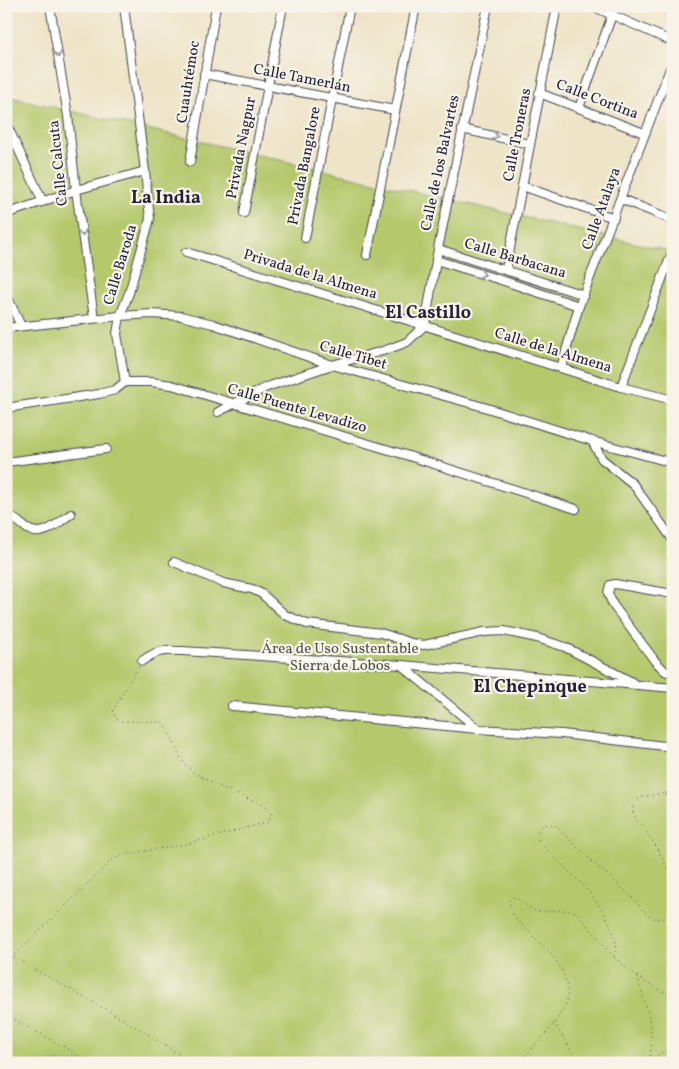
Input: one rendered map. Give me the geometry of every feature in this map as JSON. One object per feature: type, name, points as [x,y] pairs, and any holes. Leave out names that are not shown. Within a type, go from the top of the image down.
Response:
[{"type":"street","name":"Calle Calcuta","points":[[50,6],[68,116],[76,190],[94,318]]},
{"type":"street","name":"Calle Baroda","points":[[124,6],[150,219],[120,316],[117,334],[125,382]]},
{"type":"street","name":"Cuauhtémoc","points":[[190,162],[216,6]]},
{"type":"street","name":"Privada Nagpur","points":[[244,214],[283,6]]},
{"type":"street","name":"Privada Bangalore","points":[[305,238],[350,6]]},
{"type":"street","points":[[367,255],[416,6]]},
{"type":"street","name":"Calle de los Balvartes","points":[[425,325],[438,249],[488,6]]},
{"type":"street","name":"Calle Troneras","points":[[506,269],[557,6]]},
{"type":"street","points":[[592,6],[673,42]]},
{"type":"street","points":[[579,108],[612,15]]},
{"type":"street","name":"Calle Atalaya","points":[[561,368],[579,306],[673,61]]},
{"type":"street","name":"Calle Tamerlán","points":[[204,74],[395,110]]},
{"type":"street","name":"Calle Cortina","points":[[540,92],[644,133]]},
{"type":"street","points":[[6,123],[43,202]]},
{"type":"street","points":[[462,129],[529,144]]},
{"type":"street","points":[[6,214],[76,190],[145,171]]},
{"type":"street","points":[[522,186],[614,218]]},
{"type":"street","points":[[620,199],[673,220]]},
{"type":"street","name":"Calle Barbacana","points":[[438,249],[584,295]]},
{"type":"street","points":[[621,387],[673,250]]},
{"type":"street","name":"Privada de la Almena","points":[[186,252],[425,325]]},
{"type":"street","name":"Calle Barbacana","points":[[436,260],[579,306]]},
{"type":"street","points":[[6,294],[22,326]]},
{"type":"street","name":"Calle Tibet","points":[[6,328],[120,316],[152,314],[181,316],[213,324],[332,365],[484,407],[592,441],[673,463]]},
{"type":"street","points":[[218,412],[267,387],[407,342],[425,325]]},
{"type":"street","name":"Calle de la Almena","points":[[425,325],[621,387],[673,400]]},
{"type":"street","name":"Calle Puente Levadizo","points":[[6,408],[99,394],[115,390],[125,382],[151,382],[172,385],[396,452],[576,509]]},
{"type":"street","points":[[592,441],[602,459],[633,484],[673,540]]},
{"type":"street","points":[[6,462],[106,449]]},
{"type":"street","points":[[6,515],[15,519],[30,531],[38,533],[48,530],[70,514]]},
{"type":"street","points":[[174,562],[223,583],[252,589],[262,594],[284,615],[307,624],[381,633],[411,643],[424,645],[484,632],[504,631],[537,638],[565,648],[636,684]]},
{"type":"street","points":[[673,594],[615,584],[610,585],[608,593],[613,605],[655,661],[664,671],[673,674]]},
{"type":"street","points":[[142,661],[153,653],[163,650],[401,665],[673,688]]},
{"type":"street","points":[[401,665],[478,729]]},
{"type":"street","points":[[232,706],[478,729],[562,734],[673,747]]},
{"type":"path","points":[[6,964],[112,860],[122,856],[187,844],[268,822],[272,815],[268,807],[199,776],[184,764],[169,730],[162,722],[120,721],[115,717],[113,710],[142,661]]},
{"type":"path","points":[[672,795],[651,794],[638,800],[632,808],[673,881]]},
{"type":"path","points":[[613,956],[617,949],[604,912],[584,886],[539,842],[537,832],[543,826],[549,824],[556,826],[652,918],[661,919],[673,913]]},
{"type":"path","points":[[518,1063],[554,1023],[567,1000],[567,992],[560,967],[514,916],[510,909],[510,900],[513,897],[534,910],[571,910],[577,913],[613,956],[637,977],[657,990],[673,996]]},
{"type":"path","points":[[13,957],[100,1008],[134,1025],[191,1063]]},
{"type":"path","points":[[637,977],[649,1018],[652,1043],[649,1062]]},
{"type":"path","points":[[6,1014],[93,1063]]},
{"type":"path","points":[[554,1023],[579,1063]]},
{"type":"path","points":[[644,1063],[649,1062],[673,1046]]},
{"type":"path","points":[[284,1063],[296,1059],[303,1063]]},
{"type":"green space","name":"Área de Uso Sustentable Sierra de Lobos","points":[[6,96],[673,252],[673,1063],[6,1063]]},
{"type":"waterway","points":[[669,6],[673,8]]},
{"type":"district","name":"La India","points":[[166,198]]},
{"type":"district","name":"El Castillo","points":[[428,313]]},
{"type":"district","name":"El Chepinque","points":[[530,687]]}]
